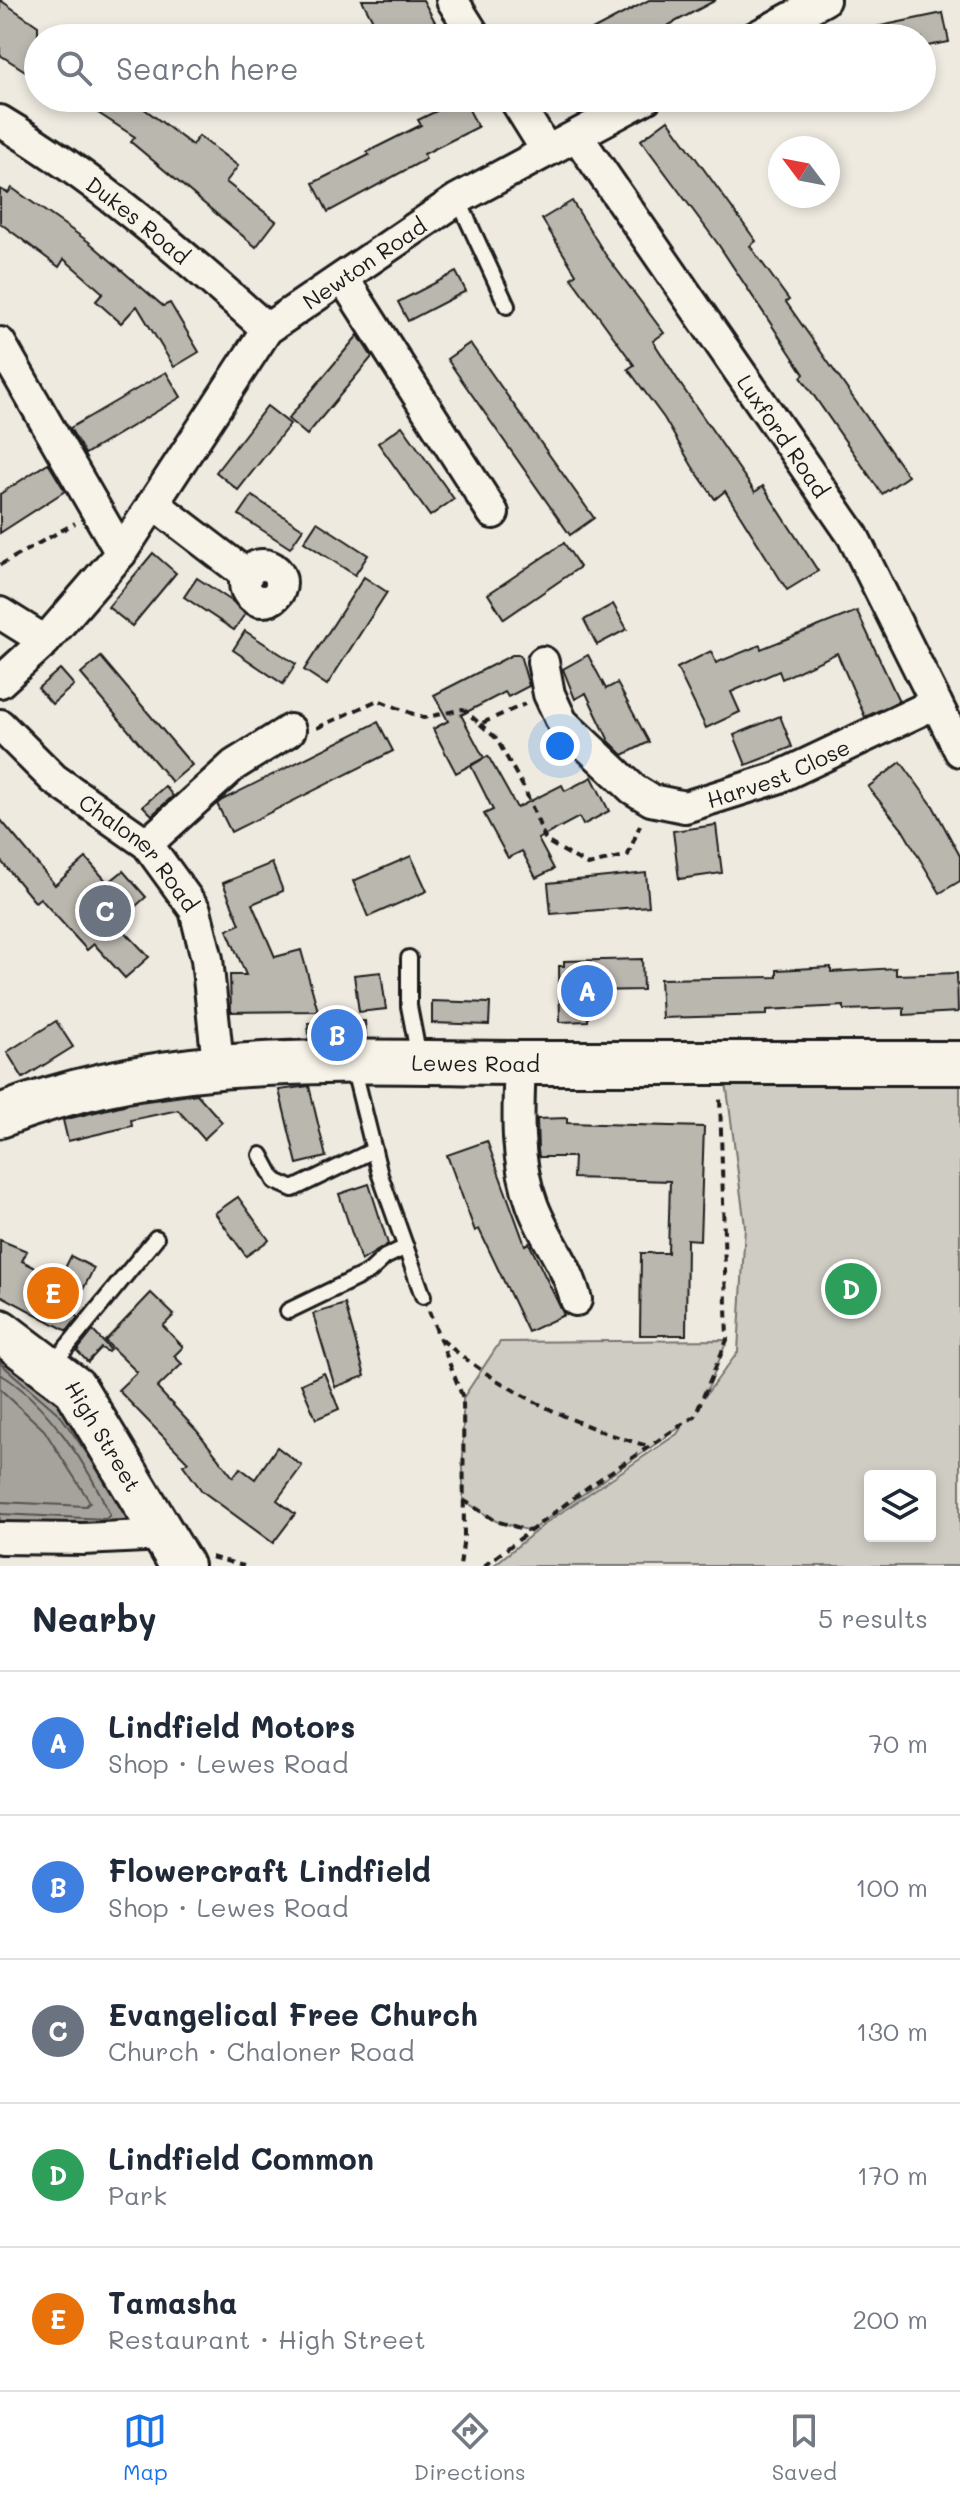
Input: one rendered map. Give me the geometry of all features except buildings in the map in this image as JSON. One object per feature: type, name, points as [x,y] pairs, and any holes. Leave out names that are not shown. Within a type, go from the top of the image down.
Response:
[{"type":"main road","name":"Lewes Road","points":[[0,1116],[102,1084],[218,1064],[352,1061],[960,1063]]},
{"type":"main road","name":"High Street","points":[[0,1331],[75,1388],[182,1554]]},
{"type":"street","points":[[452,0],[467,24]]},
{"type":"street","points":[[802,24],[824,0]]},
{"type":"street","points":[[523,112],[547,151]]},
{"type":"street","name":"Newton Road","points":[[45,641],[121,553],[267,329],[458,199],[621,112]]},
{"type":"street","name":"Dukes Road","points":[[0,121],[38,143],[163,236],[267,329]]},
{"type":"street","name":"Luxford Road","points":[[577,136],[853,536],[960,751]]},
{"type":"street","points":[[343,278],[493,513]]},
{"type":"street","points":[[0,343],[121,553]]},
{"type":"street","points":[[153,503],[247,575]]},
{"type":"street","points":[[0,613],[45,641],[0,682]]},
{"type":"street","name":"Harvest Close","points":[[543,662],[549,694],[562,722],[633,789],[651,800],[685,807],[777,778],[936,703]]},
{"type":"street","name":"Chaloner Road","points":[[0,725],[54,779],[147,844],[195,910],[207,959],[218,1064]]},
{"type":"street","points":[[147,844],[234,765],[290,730]]},
{"type":"street","points":[[520,1063],[517,1144],[532,1205],[580,1287]]},
{"type":"street","points":[[0,1538],[83,1539],[182,1554]]},
{"type":"lane","points":[[458,199],[507,306]]},
{"type":"lane","points":[[409,958],[409,1006],[420,1062]]},
{"type":"lane","points":[[352,1061],[374,1150],[423,1296]]},
{"type":"lane","points":[[261,1155],[275,1181],[293,1189],[374,1150]]},
{"type":"lane","points":[[49,1368],[156,1238]]},
{"type":"lane","points":[[288,1311],[369,1272],[385,1257],[406,1247]]},
{"type":"path","points":[[0,565],[97,511]]},
{"type":"path","points":[[480,724],[549,694]]},
{"type":"path","points":[[290,730],[320,728],[378,700],[423,718],[463,709],[496,738],[525,790],[546,841],[588,865],[628,855],[651,800]]},
{"type":"path","points":[[484,1566],[695,1416],[727,1340],[719,1063]]},
{"type":"path","points":[[423,1296],[463,1398],[460,1566]]},
{"type":"path","points":[[439,1338],[471,1365],[552,1409],[600,1433],[650,1446]]},
{"type":"path","points":[[463,1500],[496,1521],[530,1531]]},
{"type":"path","points":[[182,1554],[244,1566]]},
{"type":"shaded area","points":[[726,1082],[960,1086],[960,1566],[493,1566],[547,1522],[677,1434],[683,1425],[530,1531],[496,1521],[463,1500],[463,1398],[500,1342],[727,1340],[705,1396],[738,1352],[745,1226]]},
{"type":"water","points":[[0,1353],[24,1369],[62,1408],[94,1454],[135,1527],[0,1531]]},
{"type":"place","name":"Evangelical Free Church","points":[[105,911]]},
{"type":"place","name":"Lindfield Motors","points":[[587,991]]},
{"type":"place","name":"Flowercraft Lindfield","points":[[337,1035]]},
{"type":"place","name":"Lindfield Common","points":[[851,1289]]},
{"type":"place","name":"Tamasha","points":[[53,1293]]}]
